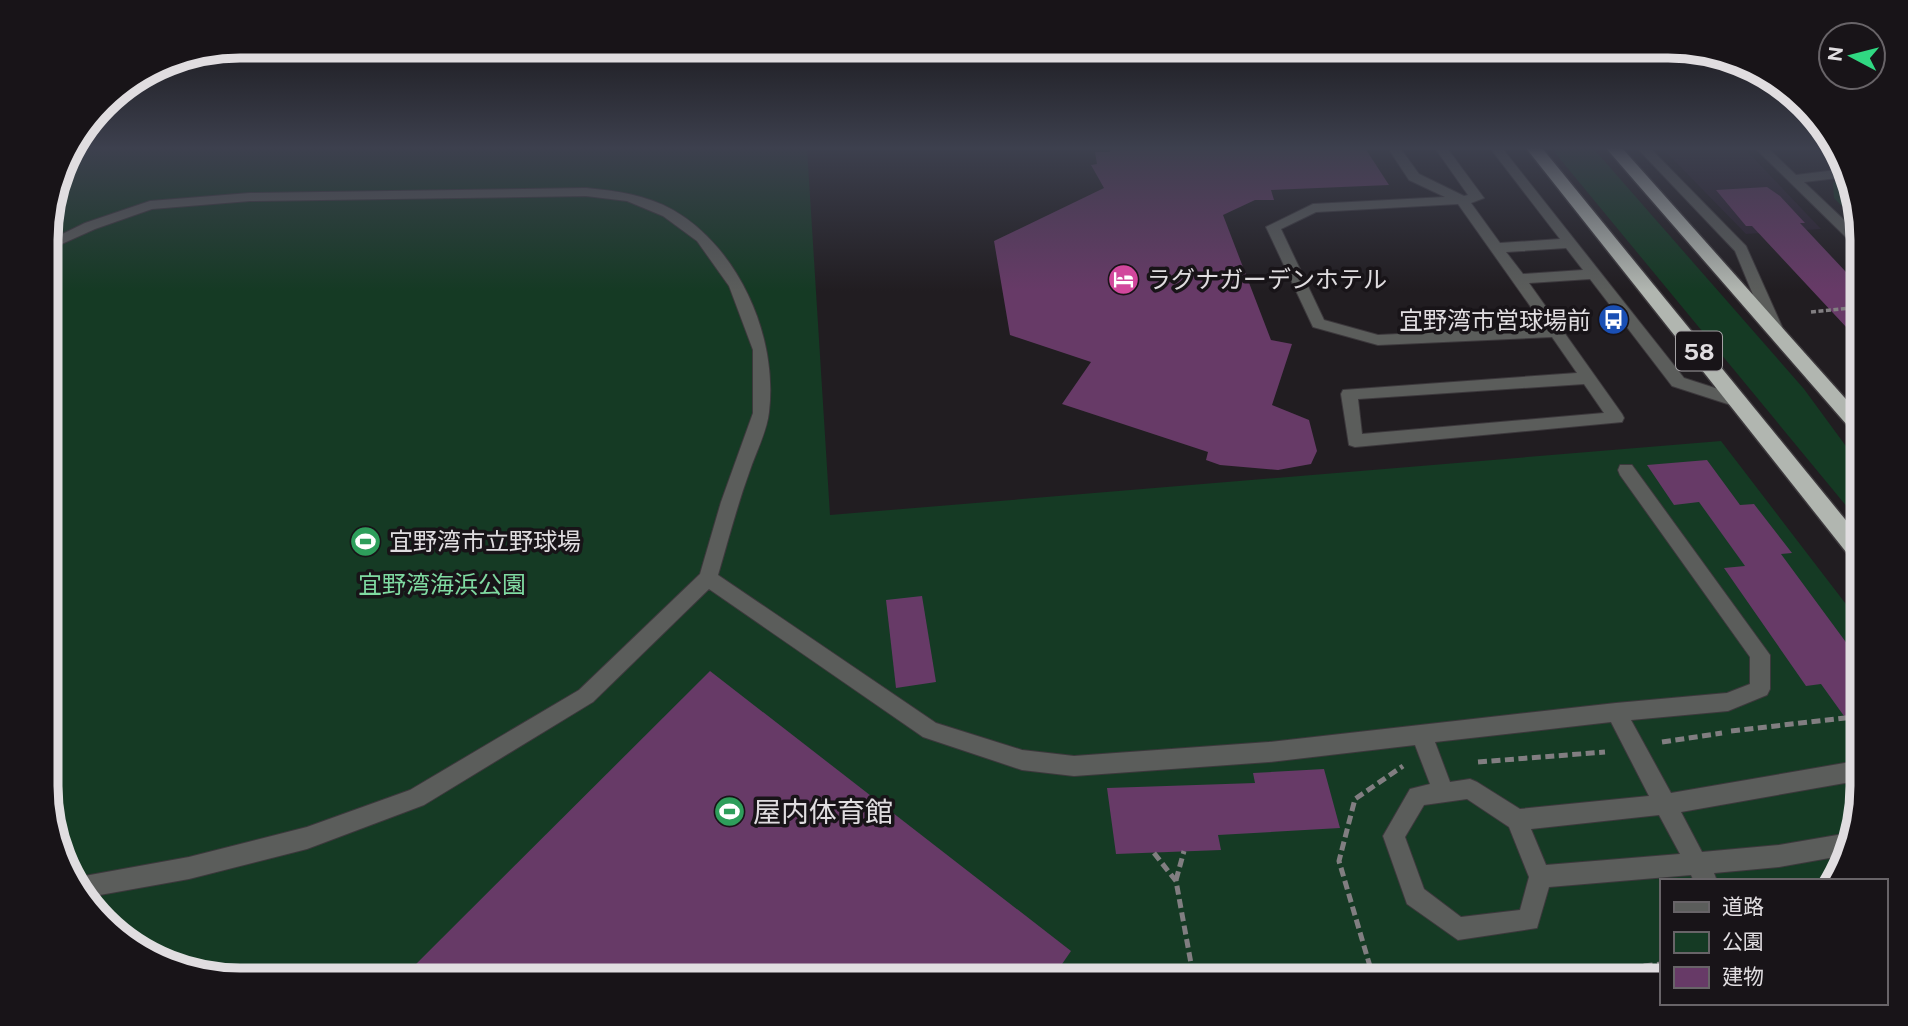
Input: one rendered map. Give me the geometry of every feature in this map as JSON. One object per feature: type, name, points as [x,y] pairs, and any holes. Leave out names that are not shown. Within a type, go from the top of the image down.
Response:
[{"type":"highway","name":"58","points":[[1573,196],[1850,540]]},
{"type":"highway","points":[[1656,196],[1850,415]]},
{"type":"street","points":[[58,241],[90,226],[150,205],[250,197],[325,196]]},
{"type":"street","points":[[88,886],[189,868],[307,838],[416,798],[586,696],[708,578],[730,502],[761,413],[761,350],[736,285],[702,238],[668,213],[630,197],[620,196]]},
{"type":"street","points":[[1452,196],[1462,201],[1519,279],[1616,418],[1355,440],[1349,394],[1588,378]]},
{"type":"street","points":[[1475,196],[1477,198],[1462,201],[1313,208],[1273,227],[1318,323],[1377,340],[1556,332]]},
{"type":"street","points":[[1534,196],[1678,382],[1740,402]]},
{"type":"street","points":[[1689,196],[1741,249],[1776,331]]},
{"type":"street","points":[[1811,196],[1850,233]]},
{"type":"street","points":[[1496,248],[1571,243]]},
{"type":"street","points":[[1519,279],[1595,274]]},
{"type":"street","points":[[708,578],[930,730],[1022,761],[1074,766],[1269,751],[1728,702],[1760,689],[1760,655],[1626,470]]},
{"type":"street","points":[[1616,712],[1702,872]]},
{"type":"street","points":[[1421,734],[1444,792]]},
{"type":"street","points":[[1517,820],[1667,804],[1850,772]]},
{"type":"street","points":[[1470,789],[1517,820],[1541,877],[1529,920],[1458,929],[1415,896],[1394,836],[1418,796],[1444,792],[1470,789]]},
{"type":"street","points":[[1541,877],[1702,872],[1841,845]]},
{"type":"path","points":[[1811,312],[1850,308]]},
{"type":"path","points":[[1184,851],[1176,881],[1192,968]]},
{"type":"path","points":[[1154,853],[1176,881]]},
{"type":"path","points":[[1626,968],[1660,964]]},
{"type":"shaded area","points":[[1709,196],[1790,196],[1821,229],[1746,234]]},
{"type":"green space","name":"宜野湾海浜公園","points":[[63,196],[810,196],[830,515],[1721,441],[1850,609],[1850,798],[1841,845],[1824,879],[1660,879],[1660,968],[228,968],[181,959],[139,938],[120,923],[88,887],[64,833],[58,786],[58,228]]},
{"type":"green space","points":[[1590,196],[1635,196],[1804,389],[1850,452],[1850,510]]},
{"type":"green space","points":[[1834,196],[1845,196],[1848,212]]},
{"type":"building","name":"ラグナガーデンホテル","points":[[1088,196],[1273,196],[1274,200],[1255,200],[1223,215],[1271,340],[1292,344],[1272,405],[1309,420],[1317,451],[1311,464],[1278,470],[1220,465],[1206,460],[1208,452],[1062,404],[1091,362],[1010,335],[994,241]]},
{"type":"building","points":[[1721,196],[1780,196],[1805,223],[1800,223],[1850,276],[1850,331],[1752,226],[1746,226]]},
{"type":"building","points":[[1707,460],[1740,505],[1754,504],[1792,553],[1781,554],[1850,648],[1850,724],[1821,684],[1806,686],[1724,568],[1745,566],[1699,502],[1674,505],[1647,465]]},
{"type":"building","points":[[922,596],[936,682],[896,688],[886,600]]},
{"type":"building","name":"屋内体育館","points":[[710,671],[1071,951],[1059,968],[412,968]]},
{"type":"building","points":[[1324,769],[1340,828],[1218,835],[1221,850],[1116,854],[1107,788],[1255,783],[1253,773]]},
{"type":"place","name":"ラグナガーデンホテル","points":[[1124,279]]},
{"type":"place","name":"宜野湾市営球場前","points":[[1614,320]]},
{"type":"place","name":"宜野湾市立野球場","points":[[366,541]]},
{"type":"place","name":"屋内体育館","points":[[730,811]]}]
